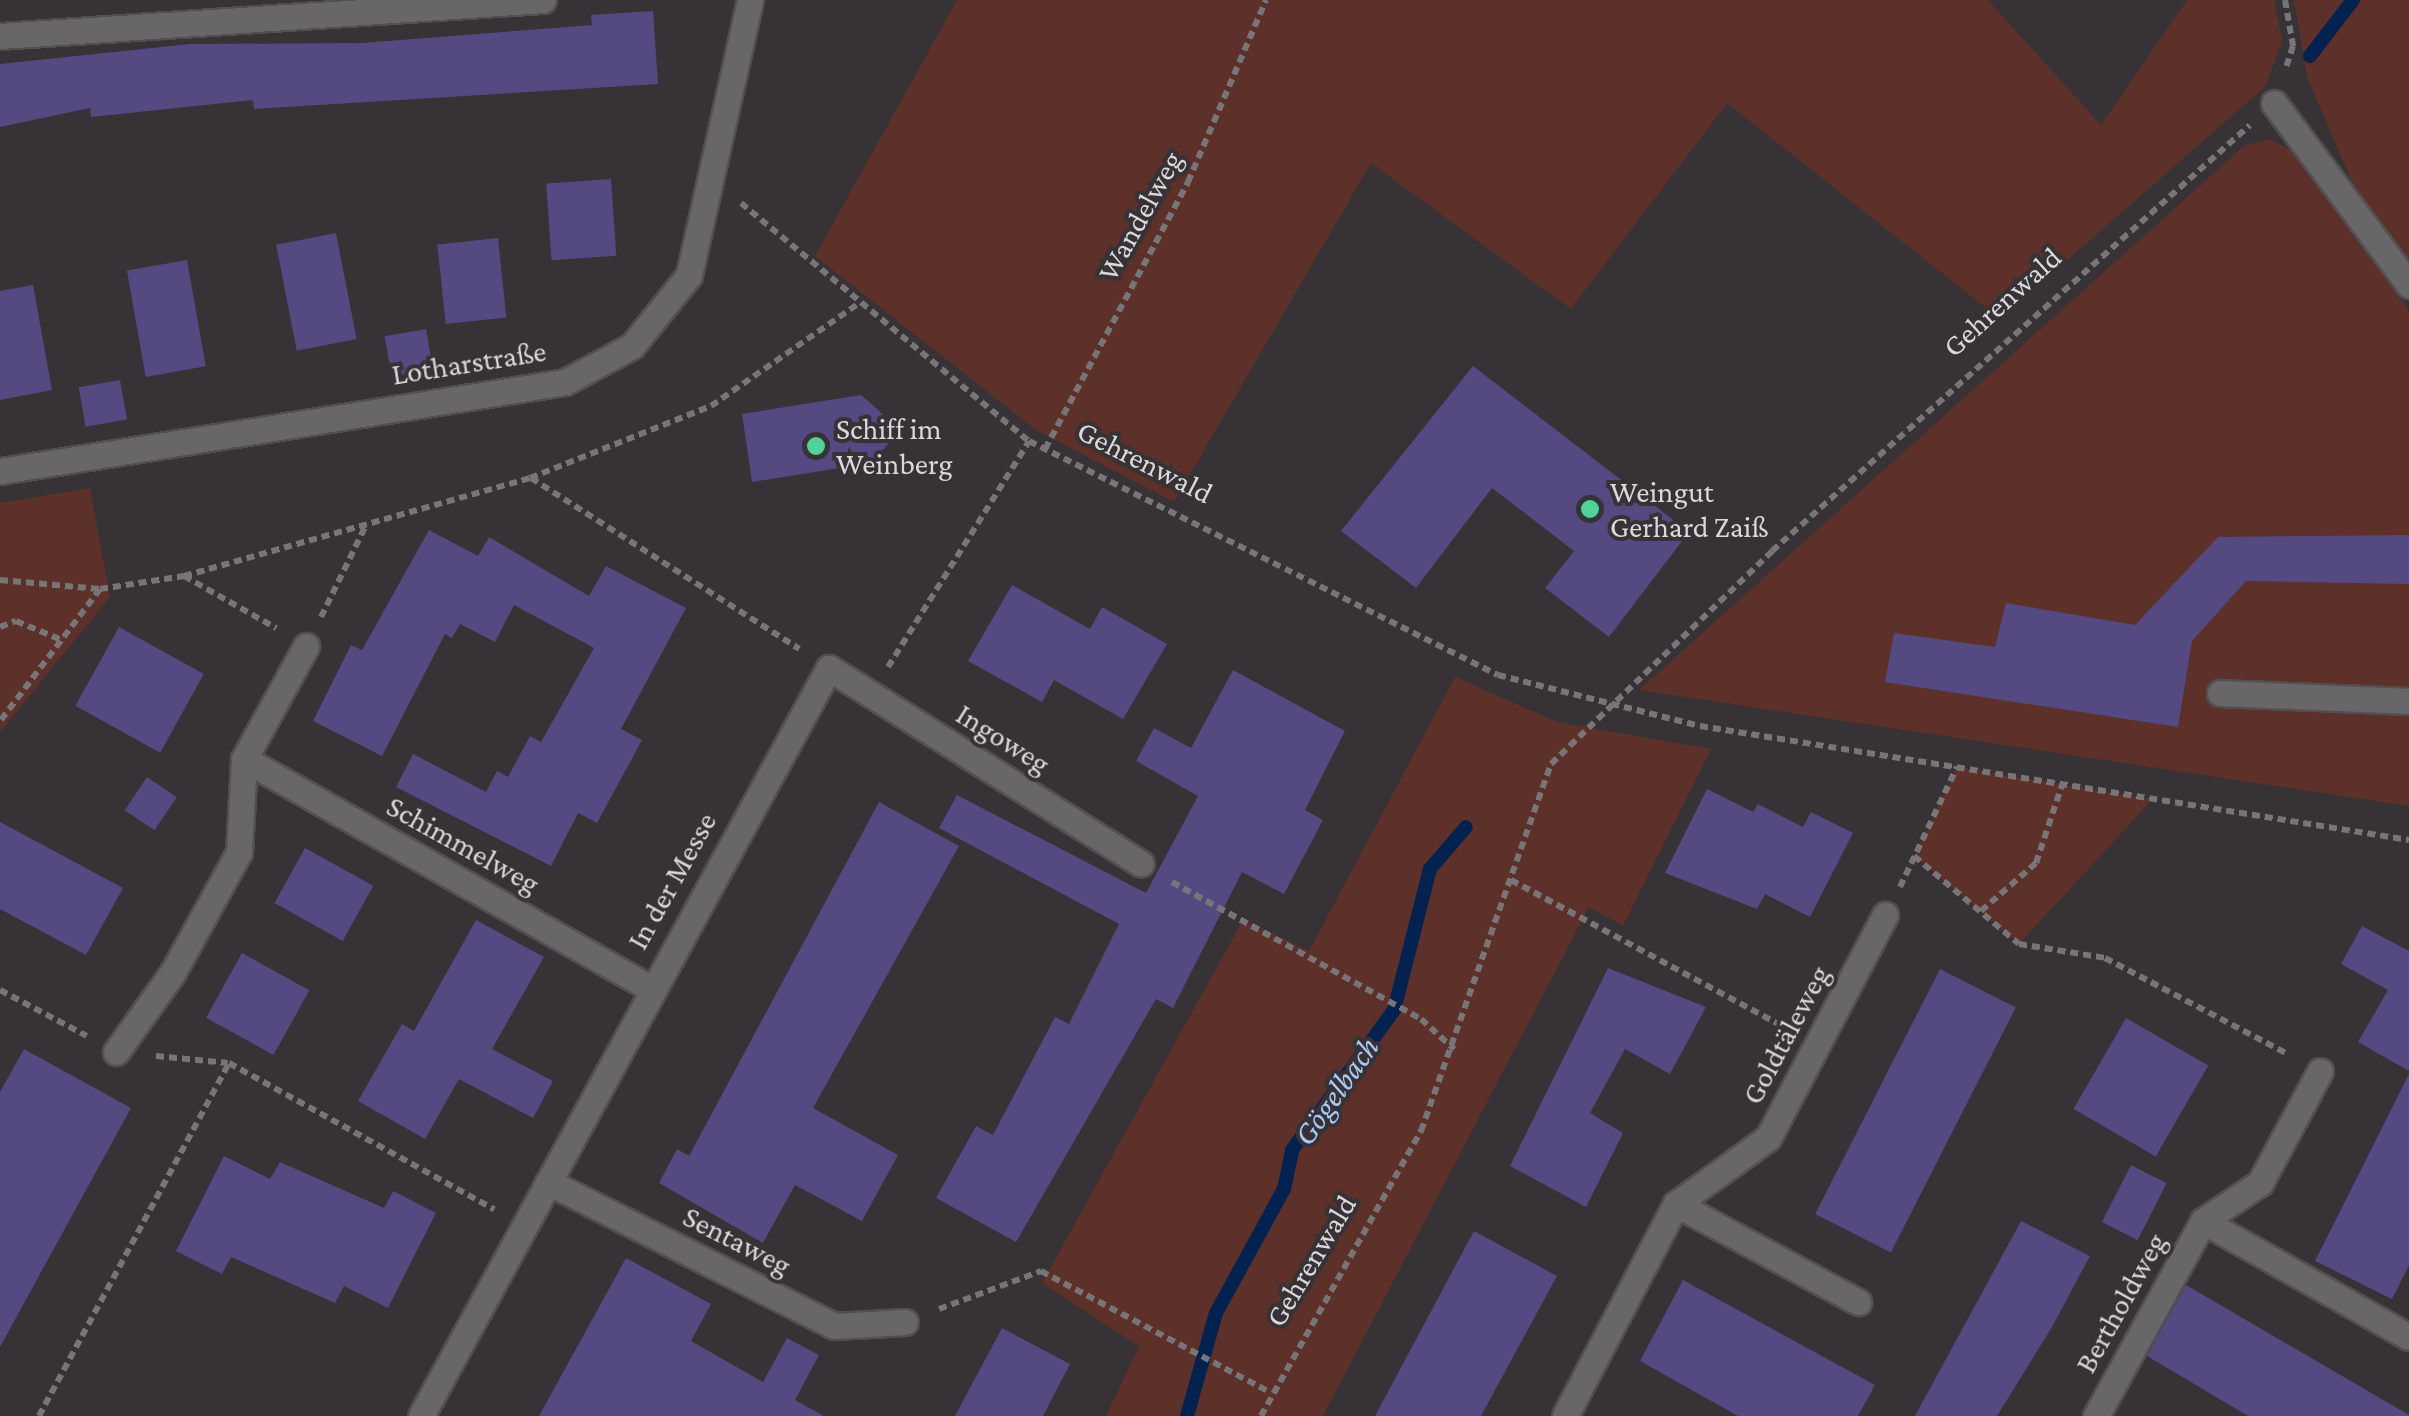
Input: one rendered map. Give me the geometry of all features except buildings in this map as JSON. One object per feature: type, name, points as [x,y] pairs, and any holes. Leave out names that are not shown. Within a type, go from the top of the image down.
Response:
[{"type":"street","points":[[0,36],[544,0]]},
{"type":"street","name":"Lotharstraße","points":[[0,471],[565,382],[632,346],[689,275],[717,176],[750,0]]},
{"type":"street","points":[[2274,103],[2409,285]]},
{"type":"street","points":[[116,1052],[173,972],[239,852],[244,759],[306,646]]},
{"type":"street","name":"Ingoweg","points":[[829,668],[1142,864]]},
{"type":"street","name":"In der Messe","points":[[421,1416],[649,987],[829,668]]},
{"type":"street","points":[[2220,692],[2409,701]]},
{"type":"street","name":"Schimmelweg","points":[[244,759],[649,987]]},
{"type":"street","name":"Goldtäleweg","points":[[1565,1416],[1676,1204],[1768,1138],[1886,914]]},
{"type":"street","name":"Bertholdweg","points":[[2096,1416],[2203,1221],[2260,1183],[2320,1071]]},
{"type":"street","name":"Sentaweg","points":[[548,1182],[834,1326],[905,1322]]},
{"type":"street","points":[[1676,1204],[1858,1302]]},
{"type":"street","name":"Bertholdweg","points":[[2203,1221],[2409,1337]]},
{"type":"path","name":"Wandelweg","points":[[1045,449],[1188,182],[1266,0]]},
{"type":"path","points":[[2274,103],[2293,46],[2285,0]]},
{"type":"path","name":"Gehrenwald","points":[[1261,1416],[1377,1216],[1454,1049],[1551,764],[1606,704],[2274,103]]},
{"type":"path","name":"Gehrenwald","points":[[717,176],[772,237],[1029,441],[1498,675],[1606,704],[2062,785],[2409,840]]},
{"type":"path","points":[[0,580],[100,589],[184,576],[530,478],[711,406],[858,304]]},
{"type":"path","points":[[530,478],[829,668],[885,672],[1029,441]]},
{"type":"path","points":[[184,576],[306,646],[367,524]]},
{"type":"path","points":[[0,721],[100,589]]},
{"type":"path","points":[[0,627],[16,621],[64,641]]},
{"type":"path","points":[[1886,914],[1957,767]]},
{"type":"path","points":[[1981,911],[2036,863],[2062,785]]},
{"type":"path","points":[[1914,856],[2020,944],[2105,958],[2320,1071]]},
{"type":"path","points":[[1142,864],[1421,1019],[1454,1049]]},
{"type":"path","points":[[1511,880],[1817,1044]]},
{"type":"path","points":[[39,1416],[229,1063],[524,1224]]},
{"type":"path","points":[[905,1322],[1041,1271],[1171,1346],[1271,1393]]},
{"type":"shaded area","points":[[957,0],[1988,0],[2101,125],[2187,0],[2274,0],[2282,40],[2266,86],[2000,319],[1727,103],[1571,309],[1371,163],[1174,502],[1036,430],[815,256]]},
{"type":"shaded area","points":[[2294,0],[2409,0],[2409,262],[2352,182],[2307,77]]},
{"type":"shaded area","points":[[2270,139],[2289,149],[2409,310],[2409,806],[1639,690],[2245,145]]},
{"type":"shaded area","points":[[90,488],[110,597],[0,732],[0,503]]},
{"type":"shaded area","points":[[1455,677],[1557,722],[1711,749],[1623,926],[1589,907],[1323,1416],[1106,1416],[1139,1346],[1042,1283],[1243,920],[1309,951]]},
{"type":"shaded area","points":[[1957,767],[2153,799],[2019,944],[1914,856]]},
{"type":"waterway","name":"Gögelbach","points":[[2310,56],[2353,0]]},
{"type":"waterway","name":"Gögelbach","points":[[1187,1416],[1216,1313],[1284,1189],[1292,1150],[1394,1010],[1430,869],[1466,827]]},
{"type":"place","name":"Schiff im Weinberg","points":[[816,446]]},
{"type":"place","name":"Weingut Gerhard Zaiß","points":[[1590,509]]}]
